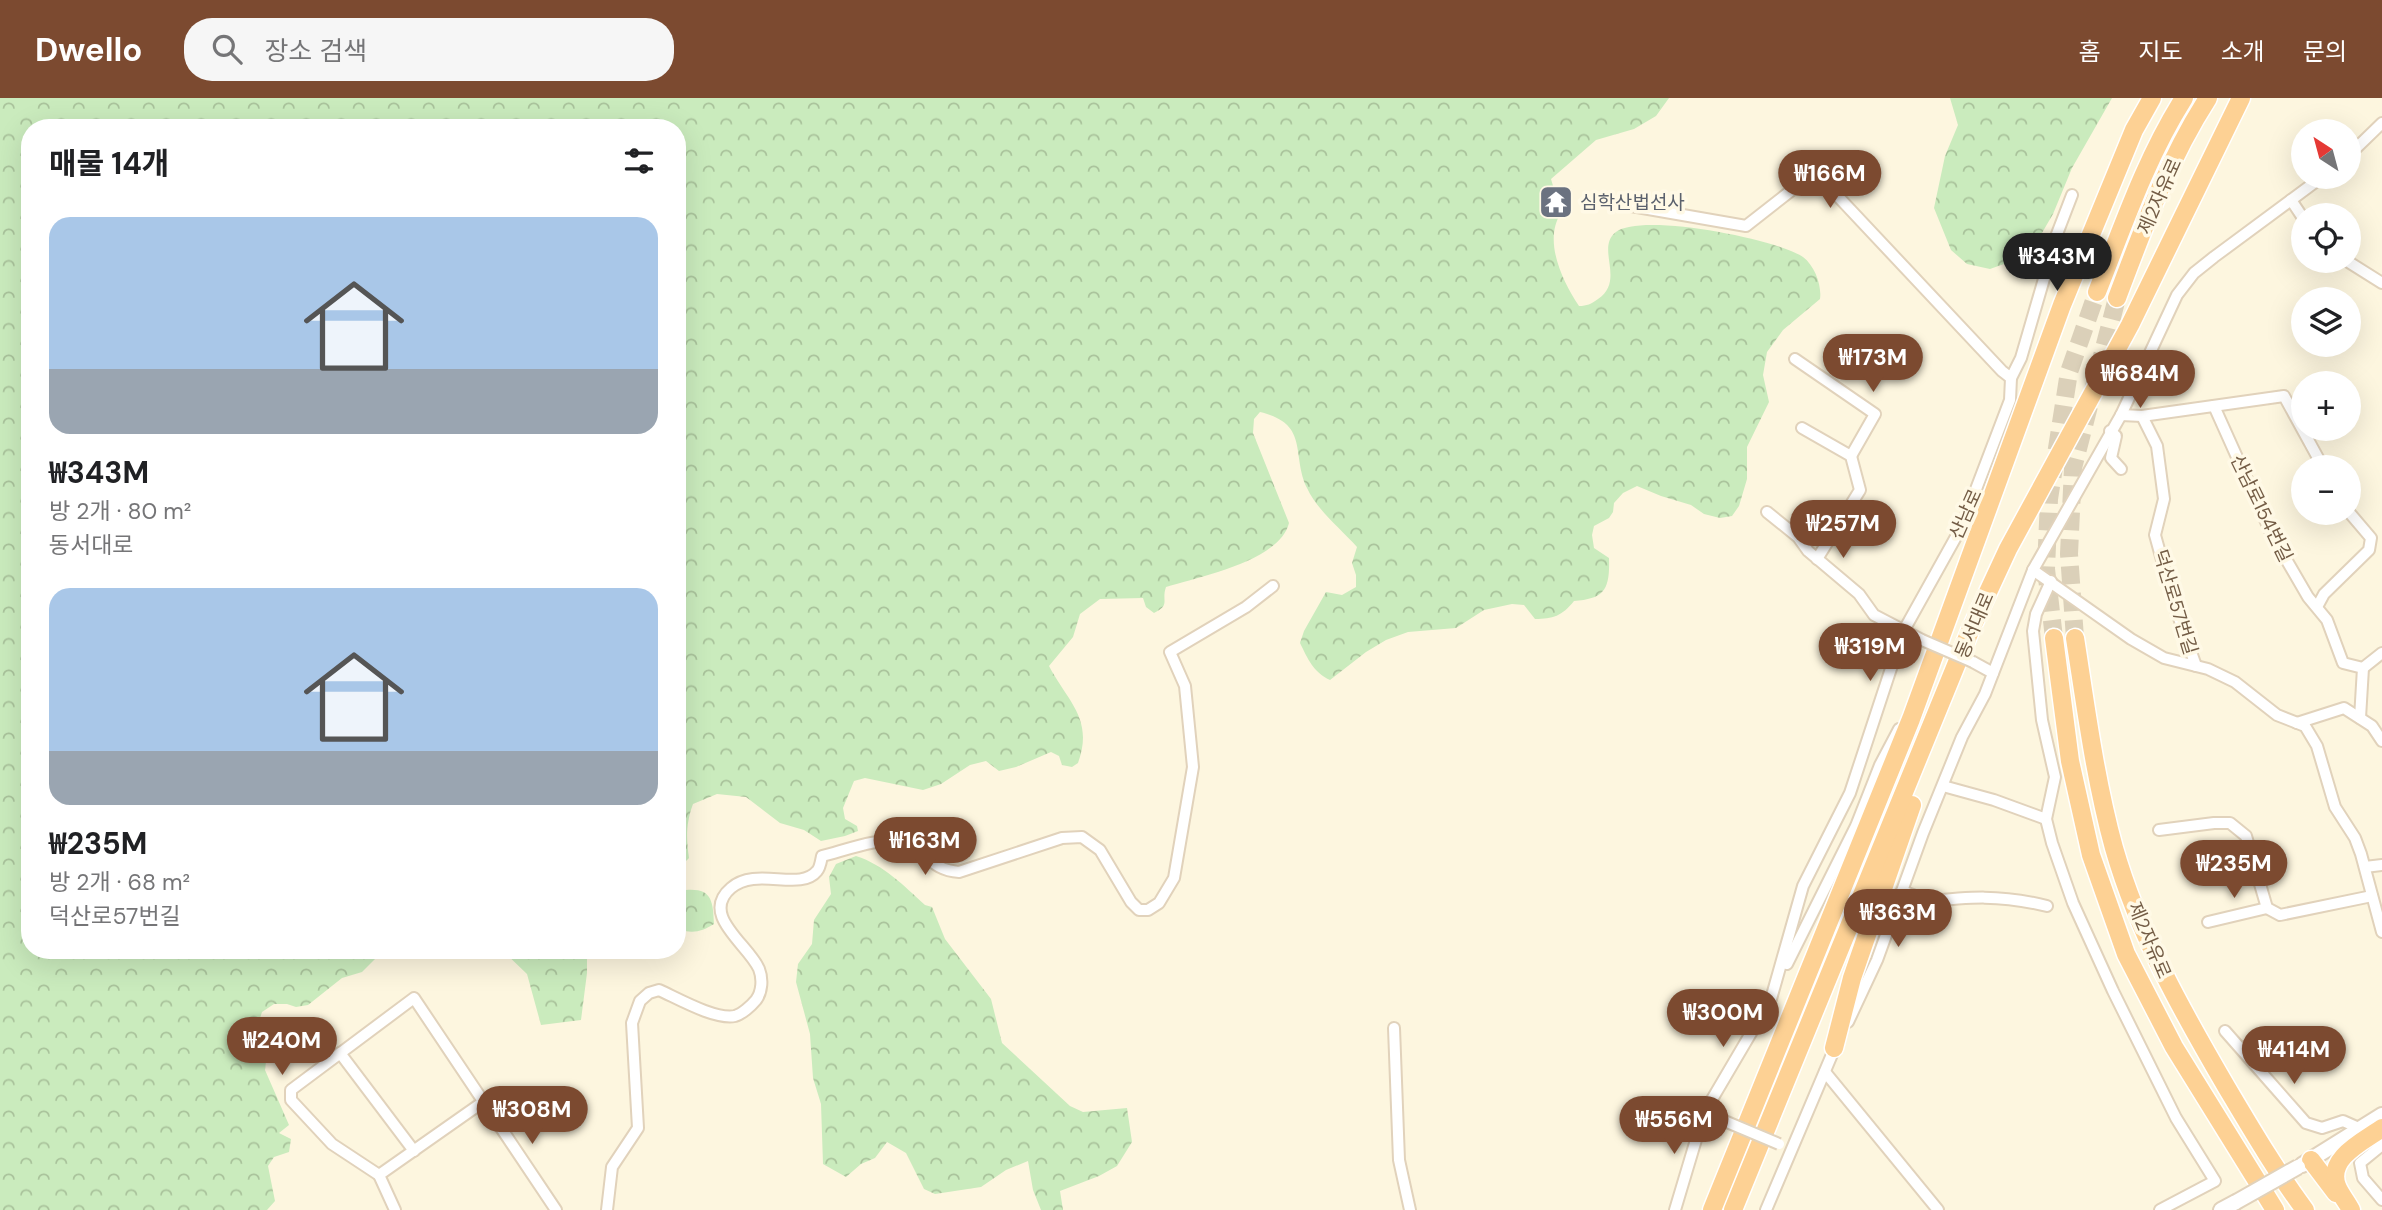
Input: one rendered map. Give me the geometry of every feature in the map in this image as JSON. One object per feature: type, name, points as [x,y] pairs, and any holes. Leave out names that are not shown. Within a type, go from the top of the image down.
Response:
[{"type":"highway","name":"동서대로","points":[[1712,1210],[1927,677],[2062,305],[2134,130],[2152,98]]},
{"type":"highway","name":"제2자유로","points":[[2097,292],[2137,190],[2172,116],[2184,98]]},
{"type":"highway","name":"제2자유로","points":[[2117,298],[2156,197],[2191,125],[2208,98]]},
{"type":"highway","name":"동서대로","points":[[1733,1210],[1954,672],[2008,549],[2130,325],[2241,98]]},
{"type":"highway","name":"제2자유로","points":[[2054,638],[2070,761],[2091,855],[2126,954],[2174,1046],[2275,1210]]},
{"type":"highway","name":"제2자유로","points":[[2075,638],[2093,756],[2114,848],[2148,944],[2195,1035],[2305,1210]]},
{"type":"highway","points":[[1834,1048],[1846,997],[1889,868],[1945,719],[1954,672]]},
{"type":"highway","points":[[2350,1210],[2336,1185],[2335,1177],[2340,1158],[2382,1128]]},
{"type":"highway","points":[[2304,1164],[2350,1210]]},
{"type":"street","points":[[2361,143],[2382,123]]},
{"type":"street","points":[[1608,202],[1746,226],[1815,172],[2011,378]]},
{"type":"street","points":[[1766,1210],[1834,1048],[1877,960],[1942,786],[1962,737],[1986,694],[2033,570],[2120,415],[2177,295],[2193,273],[2306,189]]},
{"type":"street","name":"산남로","points":[[1675,1210],[1709,1115],[1771,999],[1803,886],[1850,793],[1903,632],[1962,526],[2010,400],[2011,378],[2025,345],[2057,233],[2072,195]]},
{"type":"street","points":[[2361,269],[2382,283]]},
{"type":"street","points":[[2370,274],[2382,292]]},
{"type":"street","points":[[1795,359],[1875,414],[1852,456],[1860,490],[1817,559]]},
{"type":"street","points":[[2120,415],[2141,416],[2284,396],[2316,455]]},
{"type":"street","name":"산남로154번길","points":[[2214,406],[2272,535],[2327,620],[2343,663],[2363,668]]},
{"type":"street","name":"덕산로57번길","points":[[2141,416],[2157,446],[2164,499],[2155,535],[2175,607],[2196,666]]},
{"type":"street","points":[[1802,428],[1852,456]]},
{"type":"street","points":[[2110,431],[2116,436],[2111,458],[2121,469]]},
{"type":"street","points":[[1767,512],[1859,594],[1874,615],[1903,632],[1993,673]]},
{"type":"street","points":[[2317,607],[2324,594],[2370,550],[2371,538],[2360,525]]},
{"type":"street","name":"덕산로57번길","points":[[2033,570],[2131,639],[2164,658],[2208,669],[2235,682],[2277,715],[2305,726],[2317,746],[2335,807],[2355,838],[2382,932]]},
{"type":"street","points":[[2051,581],[2036,614],[2033,631],[2042,720],[2055,777],[2046,819],[2073,902],[2113,991],[2176,1118],[2215,1181],[2160,1210]]},
{"type":"street","points":[[607,1210],[612,1167],[638,1128],[632,1023],[640,1001],[649,993],[659,990],[720,1015],[736,1016],[760,994],[759,970],[733,937],[721,914],[724,894],[733,885],[762,877],[786,881],[800,879],[819,870],[821,856],[885,841],[902,842],[944,871],[960,872],[1062,838],[1082,837],[1100,850],[1131,902],[1139,910],[1148,910],[1159,903],[1174,878],[1193,767],[1185,686],[1170,652],[1245,607],[1273,586]]},
{"type":"street","points":[[2360,718],[2363,668],[2382,653]]},
{"type":"street","points":[[1771,999],[1797,939],[1856,825],[1880,765],[1927,677]]},
{"type":"street","points":[[2297,723],[2344,708],[2372,726],[2382,741]]},
{"type":"street","points":[[1942,786],[1994,800],[2046,819]]},
{"type":"street","points":[[2159,830],[2230,823],[2246,836],[2267,908]]},
{"type":"street","points":[[2365,867],[2382,865]]},
{"type":"street","points":[[1902,891],[1913,895],[1920,902],[1979,896],[2015,898],[2047,906]]},
{"type":"street","points":[[2208,922],[2267,908],[2280,915],[2372,896]]},
{"type":"street","points":[[395,1210],[379,1175],[332,1144],[291,1100],[291,1090],[414,998],[556,1210]]},
{"type":"street","points":[[1394,1028],[1399,1160],[1410,1210]]},
{"type":"street","points":[[2225,1031],[2306,1123],[2322,1128],[2343,1121],[2361,1129]]},
{"type":"street","points":[[340,1053],[414,1151]]},
{"type":"street","points":[[1825,1072],[1938,1210]]},
{"type":"street","points":[[379,1175],[484,1102]]},
{"type":"street","points":[[1709,1115],[1791,1151]]},
{"type":"street","points":[[2221,1210],[2304,1164],[2382,1115]]},
{"type":"street","points":[[2382,1144],[2360,1163],[2363,1178],[2382,1200]]},
{"type":"green space","points":[[0,98],[1669,98],[1656,116],[1634,129],[1596,140],[1551,179],[1561,213],[1556,224],[1554,248],[1566,285],[1579,306],[1591,303],[1606,291],[1610,283],[1610,239],[1616,232],[1630,227],[1679,226],[1739,236],[1789,250],[1803,257],[1814,271],[1819,282],[1820,299],[1783,330],[1767,352],[1763,375],[1769,402],[1747,447],[1747,479],[1739,506],[1732,516],[1720,518],[1637,486],[1623,493],[1614,503],[1609,518],[1594,526],[1594,548],[1609,558],[1607,585],[1599,595],[1574,601],[1557,616],[1547,618],[1535,619],[1524,605],[1512,604],[1484,610],[1456,628],[1408,632],[1386,640],[1366,652],[1330,680],[1324,677],[1315,669],[1300,643],[1326,592],[1342,595],[1356,587],[1352,563],[1357,547],[1311,496],[1302,475],[1293,432],[1276,417],[1260,412],[1254,419],[1253,433],[1289,523],[1271,548],[1255,557],[1166,587],[1164,605],[1154,613],[1146,607],[1143,598],[1100,599],[1080,614],[1073,637],[1049,666],[1081,722],[1082,748],[1078,763],[1072,767],[1062,765],[1059,756],[1051,752],[999,771],[986,761],[970,765],[941,784],[923,790],[865,778],[854,781],[843,808],[845,819],[857,826],[858,831],[821,841],[804,830],[780,823],[746,797],[717,794],[693,804],[687,831],[689,858],[686,861],[686,119],[21,119],[21,959],[375,959],[362,972],[342,978],[308,1005],[296,1007],[274,1004],[262,1012],[258,1024],[260,1039],[268,1044],[265,1070],[289,1125],[279,1133],[291,1139],[289,1152],[274,1157],[268,1166],[275,1201],[267,1210],[0,1210]]},
{"type":"green space","points":[[1950,98],[2112,98],[2072,168],[2053,214],[2029,255],[1990,269],[1967,264],[1951,250],[1934,208],[1945,156],[1958,125]]},
{"type":"green space","points":[[856,856],[884,870],[925,905],[932,907],[945,939],[991,999],[1002,1043],[1070,1106],[1083,1112],[1127,1108],[1132,1142],[1117,1166],[1060,1191],[1063,1210],[1041,1210],[1033,1190],[1028,1161],[1006,1170],[981,1187],[935,1194],[924,1189],[906,1153],[887,1142],[875,1158],[861,1164],[846,1177],[823,1164],[821,1104],[813,1078],[810,1034],[796,982],[798,964],[812,944],[814,920],[831,894],[829,877],[836,864]]},
{"type":"green space","points":[[686,890],[701,891],[712,903],[714,924],[701,930],[688,931]]},
{"type":"green space","points":[[511,959],[587,959],[581,1020],[541,1025],[527,974]]},
{"type":"tunnel","points":[[2054,638],[2046,569],[2049,499],[2069,372],[2097,292]]},
{"type":"tunnel","points":[[2075,638],[2069,554],[2073,468],[2117,298]]},
{"type":"place","name":"심학산법선사","points":[[1556,202]]}]
